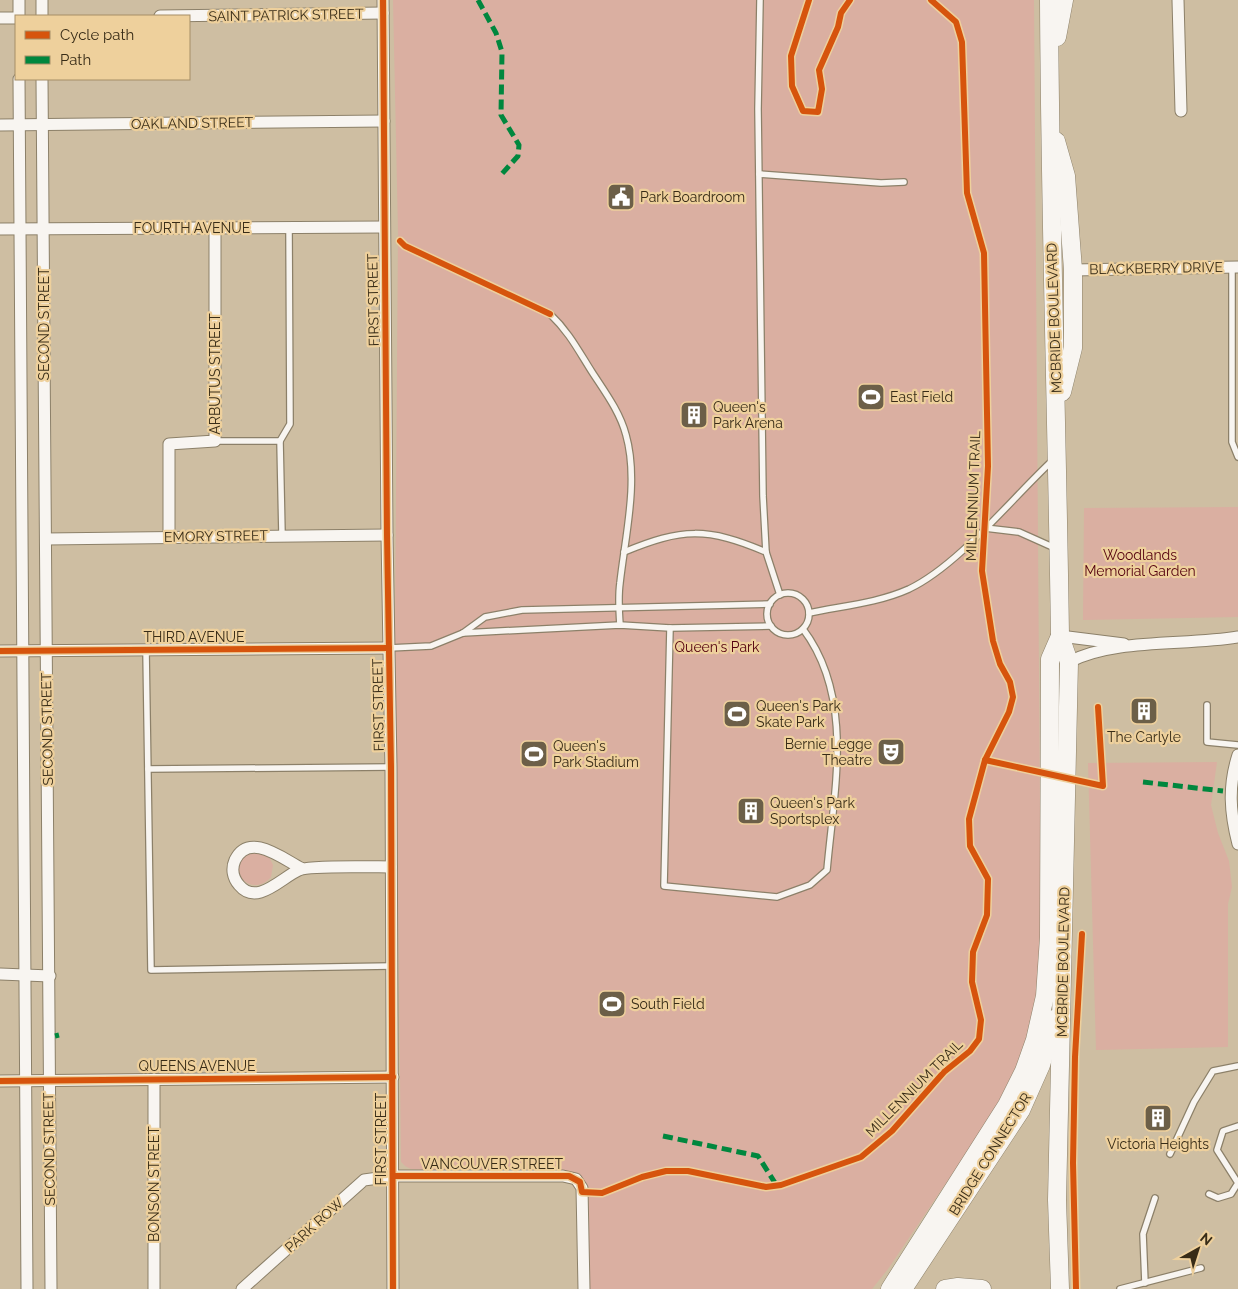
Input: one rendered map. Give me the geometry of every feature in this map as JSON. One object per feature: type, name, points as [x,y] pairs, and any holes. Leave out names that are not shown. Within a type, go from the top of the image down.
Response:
[{"type":"main road","name":"MCBRIDE BOULEVARD","points":[[1049,0],[1051,270],[1057,410],[1060,636],[1069,662],[1056,1200],[1060,1289]]},
{"type":"main road","points":[[1050,82],[1064,0]]},
{"type":"main road","points":[[1050,119],[1066,176],[1073,270],[1073,348],[1057,410]]},
{"type":"main road","name":"MCBRIDE BOULEVARD","points":[[1045,996],[1049,937],[1050,659],[1060,636]]},
{"type":"main road","name":"BRIDGE CONNECTOR","points":[[903,1289],[1024,1102],[1042,1065],[1051,1037],[1062,980]]},
{"type":"main road","name":"BRIDGE CONNECTOR","points":[[890,1289],[926,1229],[1007,1106],[1024,1071],[1035,1040],[1045,996]]},
{"type":"main road","points":[[878,1289],[926,1229]]},
{"type":"main road","points":[[944,1289],[958,1287],[982,1289]]},
{"type":"street","points":[[18,15],[19,0]]},
{"type":"street","points":[[42,0],[42,15]]},
{"type":"street","name":"FIRST STREET","points":[[383,0],[387,535],[391,767],[393,1289]]},
{"type":"street","points":[[1178,0],[1181,111]]},
{"type":"street","name":"SAINT PATRICK STREET","points":[[190,16],[383,14]]},
{"type":"street","points":[[0,18],[15,17]]},
{"type":"street","name":"SECOND STREET","points":[[20,80],[22,651],[28,1289]]},
{"type":"street","name":"SECOND STREET","points":[[42,80],[51,1289]]},
{"type":"street","name":"OAKLAND STREET","points":[[0,124],[384,121]]},
{"type":"street","name":"FOURTH AVENUE","points":[[0,228],[215,229],[384,227]]},
{"type":"street","name":"ARBUTUS STREET","points":[[170,537],[168,444],[215,441],[215,229]]},
{"type":"street","name":"BLACKBERRY DRIVE","points":[[1073,270],[1235,267]]},
{"type":"street","name":"EMORY STREET","points":[[46,539],[387,535]]},
{"type":"street","points":[[1060,636],[1141,646]]},
{"type":"street","points":[[1069,662],[1084,654],[1141,646],[1215,641],[1238,637]]},
{"type":"street","name":"THIRD AVENUE","points":[[0,651],[389,648]]},
{"type":"street","points":[[1238,755],[1230,792],[1230,812],[1238,844]]},
{"type":"street","points":[[301,868],[266,891],[256,893],[241,887],[235,879],[233,870],[238,855],[246,849],[255,846],[263,847],[301,868],[391,867]]},
{"type":"street","points":[[0,974],[50,976]]},
{"type":"street","name":"QUEENS AVENUE","points":[[0,1080],[393,1077]]},
{"type":"street","name":"BONSON STREET","points":[[154,1079],[154,1289]]},
{"type":"street","name":"VANCOUVER STREET","points":[[393,1176],[569,1176],[580,1182],[582,1192],[584,1289]]},
{"type":"street","name":"PARK ROW","points":[[242,1289],[364,1180],[393,1176]]},
{"type":"lane","points":[[760,0],[759,174],[766,552],[780,595]]},
{"type":"lane","points":[[759,174],[881,183],[904,182]]},
{"type":"lane","points":[[282,535],[280,441],[290,424],[289,227]]},
{"type":"lane","points":[[1235,267],[1232,442],[1238,457]]},
{"type":"lane","points":[[550,314],[567,329],[612,402],[626,436],[630,479],[629,520],[619,585],[620,625]]},
{"type":"lane","points":[[215,441],[280,441]]},
{"type":"lane","points":[[809,613],[887,598],[910,588],[956,556],[1058,455]]},
{"type":"lane","points":[[985,528],[1019,532],[1059,550]]},
{"type":"lane","points":[[624,552],[660,537],[678,534],[703,534],[740,541],[766,552]]},
{"type":"lane","points":[[791,593],[801,598],[809,613],[802,629],[790,635],[782,634],[771,626],[767,615],[770,604],[780,595],[791,593]]},
{"type":"lane","points":[[389,648],[431,646],[464,633],[485,617],[522,610],[619,606],[770,604]]},
{"type":"lane","points":[[464,633],[620,625],[670,628],[771,626]]},
{"type":"lane","points":[[670,628],[664,886],[777,896],[810,885],[827,870],[838,736],[837,719],[835,702],[815,646],[802,629]]},
{"type":"lane","points":[[146,650],[151,970],[391,966]]},
{"type":"lane","points":[[1208,705],[1207,742],[1238,745]]},
{"type":"lane","points":[[148,769],[391,767]]},
{"type":"lane","points":[[1170,1154],[1194,1102],[1213,1071],[1238,1066]]},
{"type":"lane","points":[[1209,1194],[1218,1198],[1231,1194],[1238,1183],[1217,1150],[1223,1131],[1238,1126]]},
{"type":"lane","points":[[1145,1283],[1142,1234],[1155,1198]]},
{"type":"lane","points":[[1120,1289],[1201,1268]]},
{"type":"green space","name":"Queen's Park","points":[[393,0],[1034,0],[1041,944],[1036,1008],[1018,1066],[996,1109],[888,1269],[872,1289],[588,1289],[583,1178],[411,1169],[401,1162],[395,631],[398,232]]},
{"type":"green space","name":"Woodlands Memorial Garden","points":[[1238,507],[1238,617],[1083,620],[1084,508]]},
{"type":"green space","points":[[1217,762],[1211,805],[1218,833],[1229,861],[1232,887],[1228,904],[1228,1047],[1096,1050],[1088,763]]},
{"type":"green space","points":[[252,850],[268,855],[273,865],[271,877],[263,883],[255,885],[242,879],[239,873],[239,865],[243,857]]},
{"type":"marked path","points":[[478,0],[496,33],[502,52],[501,115],[519,145],[518,156],[500,176]]},
{"type":"marked path","points":[[1143,782],[1223,791]]},
{"type":"marked path","points":[[55,1036],[59,1035]]},
{"type":"marked path","points":[[663,1136],[758,1156],[777,1186]]},
{"type":"cycle path","points":[[383,0],[387,535],[391,767],[393,1289]]},
{"type":"cycle path","points":[[809,0],[791,56],[792,86],[803,111],[818,112],[822,89],[819,70],[838,27],[841,13],[850,0]]},
{"type":"cycle path","name":"MILLENNIUM TRAIL","points":[[393,1176],[569,1176],[580,1182],[582,1192],[602,1193],[642,1177],[666,1171],[688,1171],[766,1187],[781,1185],[861,1157],[892,1131],[944,1072],[970,1051],[979,1039],[981,1020],[972,982],[973,952],[987,915],[988,879],[970,846],[969,819],[985,760],[1009,712],[1013,697],[1010,682],[1000,664],[993,641],[982,571],[988,466],[984,253],[967,193],[962,42],[956,22],[931,0]]},
{"type":"cycle path","points":[[400,241],[405,246],[550,314]]},
{"type":"cycle path","points":[[0,651],[389,648]]},
{"type":"cycle path","points":[[985,760],[1103,786],[1098,707]]},
{"type":"cycle path","points":[[1076,1289],[1073,1163],[1075,1057],[1082,934]]},
{"type":"cycle path","points":[[0,1081],[393,1077]]},
{"type":"place","name":"Park Boardroom","points":[[621,197]]},
{"type":"place","name":"East Field","points":[[871,397]]},
{"type":"place","name":"Queen's Park Arena","points":[[694,415]]},
{"type":"place","name":"The Carlyle","points":[[1144,711]]},
{"type":"place","name":"Queen's Park Skate Park","points":[[737,714]]},
{"type":"place","name":"Bernie Legge Theatre","points":[[891,752]]},
{"type":"place","name":"Queen's Park Stadium","points":[[534,754]]},
{"type":"place","name":"Queen's Park Sportsplex","points":[[751,811]]},
{"type":"place","name":"South Field","points":[[612,1004]]},
{"type":"place","name":"Victoria Heights","points":[[1158,1118]]}]
